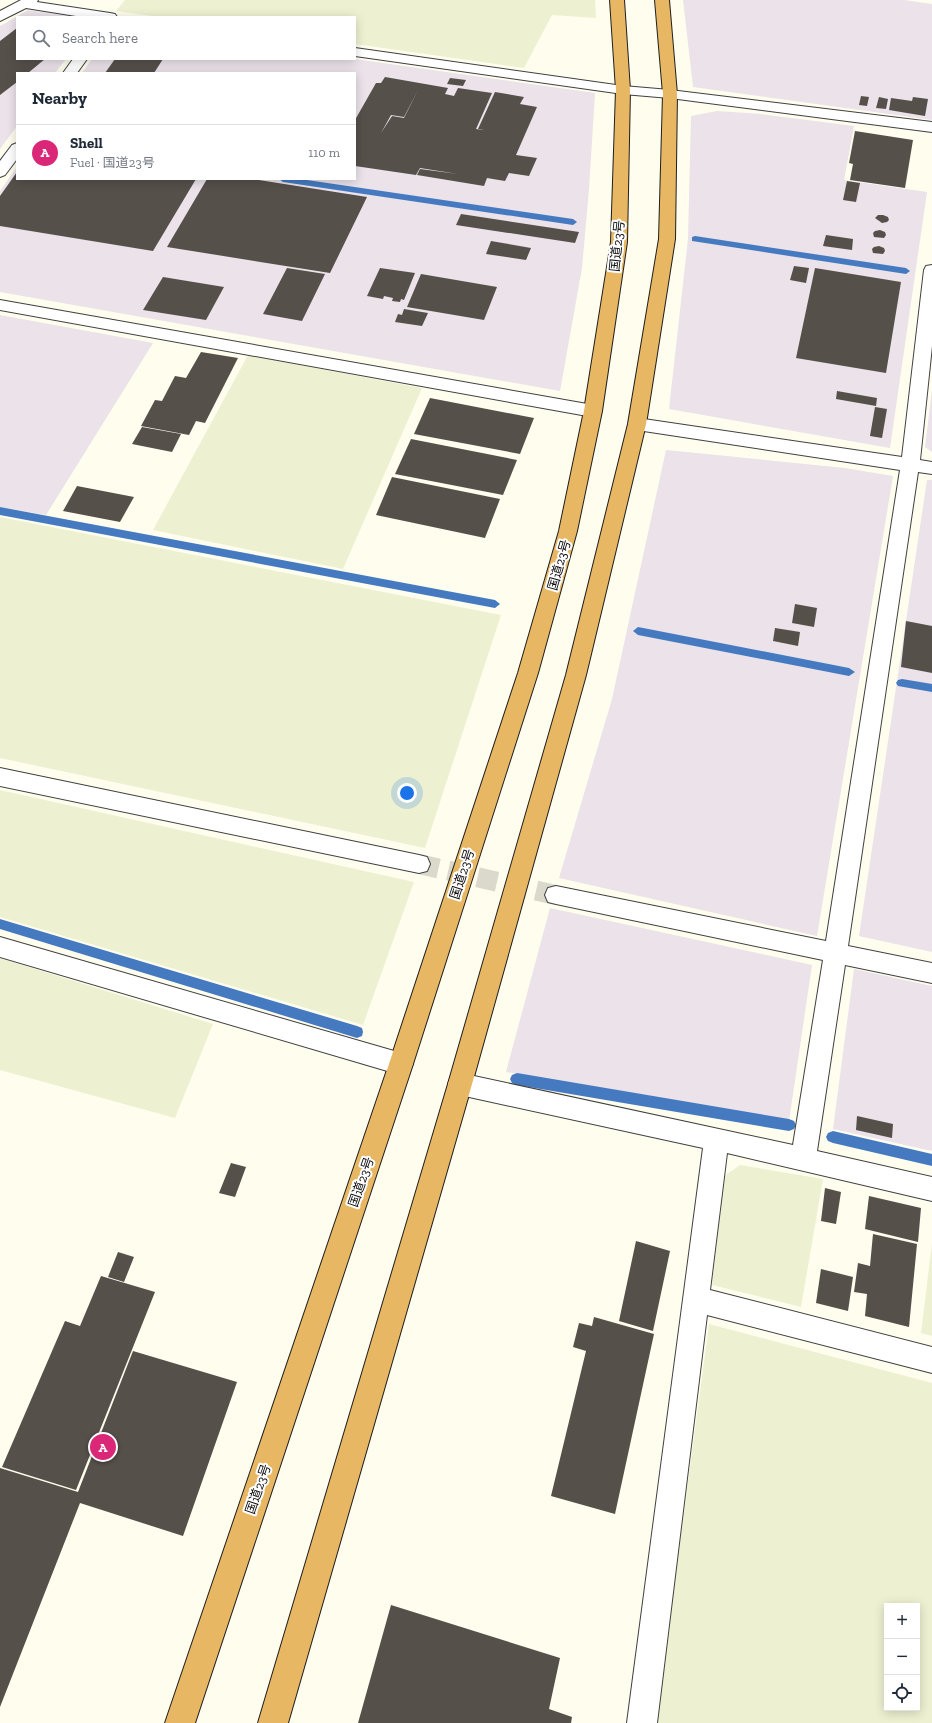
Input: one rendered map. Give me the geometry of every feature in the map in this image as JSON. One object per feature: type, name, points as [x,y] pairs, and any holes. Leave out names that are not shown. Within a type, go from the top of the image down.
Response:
[{"type":"highway","name":"国道23号","points":[[180,1723],[401,1064],[528,673],[568,531],[592,412],[619,242],[623,90],[617,0]]},
{"type":"highway","points":[[273,1723],[460,1084],[576,675],[637,424],[667,239],[670,94],[662,0]]},
{"type":"street","points":[[0,17],[27,2],[104,16]]},
{"type":"street","points":[[356,52],[623,90],[670,94],[932,127]]},
{"type":"street","points":[[71,72],[79,60]]},
{"type":"street","points":[[0,172],[16,149]]},
{"type":"street","points":[[803,1159],[910,464],[932,270]]},
{"type":"street","points":[[0,304],[592,412]]},
{"type":"street","points":[[637,424],[932,468]]},
{"type":"street","points":[[0,777],[419,864]]},
{"type":"street","points":[[556,895],[932,973]]},
{"type":"street","points":[[0,947],[401,1064]]},
{"type":"street","points":[[460,1084],[716,1139],[932,1189]]},
{"type":"street","points":[[642,1723],[716,1139]]},
{"type":"street","points":[[696,1299],[932,1360]]},
{"type":"shaded area","points":[[683,0],[904,0],[932,4],[932,120],[693,87]]},
{"type":"shaded area","points":[[28,10],[68,16],[18,16]]},
{"type":"shaded area","points":[[16,17],[16,60],[65,60],[56,72],[16,72],[16,127],[0,149],[0,26]]},
{"type":"shaded area","points":[[356,59],[595,93],[582,268],[560,391],[0,292],[0,191],[16,168],[16,180],[356,180],[356,72],[83,72],[91,60]]},
{"type":"shaded area","points":[[717,111],[761,114],[854,126],[844,180],[927,192],[890,448],[669,409],[688,239],[691,116]]},
{"type":"shaded area","points":[[0,315],[153,343],[46,515],[0,507]]},
{"type":"shaded area","points":[[932,390],[932,452],[925,447]]},
{"type":"shaded area","points":[[666,450],[845,468],[893,476],[817,936],[559,878],[612,699]]},
{"type":"shaded area","points":[[927,480],[932,480],[932,952],[859,936]]},
{"type":"shaded area","points":[[550,908],[812,965],[789,1121],[506,1072]]},
{"type":"shaded area","points":[[854,969],[932,986],[932,1151],[833,1129]]},
{"type":"green space","points":[[125,0],[595,0],[596,18],[552,15],[524,68],[356,44],[356,16],[154,16],[116,11]]},
{"type":"green space","points":[[248,355],[422,388],[343,569],[153,530]]},
{"type":"green space","points":[[0,517],[501,615],[425,848],[0,758]]},
{"type":"green space","points":[[0,790],[414,882],[363,1025],[0,917]]},
{"type":"green space","points":[[0,958],[213,1024],[175,1118],[0,1070]]},
{"type":"green space","points":[[740,1165],[823,1179],[801,1307],[712,1285],[724,1176]]},
{"type":"green space","points":[[932,1243],[932,1336],[921,1333]]},
{"type":"green space","points":[[709,1324],[932,1383],[932,1723],[656,1723]]},
{"type":"building","points":[[16,29],[16,60],[44,60],[29,72],[16,72],[16,83],[0,95],[0,41]]},
{"type":"building","points":[[114,60],[162,60],[155,72],[106,72]]},
{"type":"building","points":[[385,77],[448,88],[445,94],[454,96],[458,88],[492,93],[476,129],[484,130],[478,129],[495,92],[524,97],[520,104],[537,107],[516,155],[537,158],[529,176],[509,173],[505,181],[487,178],[484,186],[417,175],[420,169],[458,174],[420,168],[416,175],[356,166],[356,118],[376,83],[381,83]],"holes":[[[418,90],[404,118],[392,116],[381,133],[391,115],[404,117]]]},
{"type":"building","points":[[450,78],[466,80],[463,86],[447,84]]},
{"type":"building","points":[[861,96],[869,97],[867,106],[859,105]]},
{"type":"building","points":[[879,97],[888,99],[886,109],[876,108]]},
{"type":"building","points":[[913,97],[928,99],[925,116],[889,110],[891,98],[912,101]]},
{"type":"building","points":[[855,131],[913,140],[905,188],[850,180],[853,164],[849,163]]},
{"type":"building","points":[[16,173],[16,180],[195,180],[153,251],[0,226],[0,196]]},
{"type":"building","points":[[206,180],[258,180],[367,197],[330,273],[167,247]]},
{"type":"building","points":[[847,181],[860,183],[856,202],[843,200]]},
{"type":"building","points":[[461,214],[579,232],[575,243],[456,225]]},
{"type":"building","points":[[878,215],[888,217],[889,220],[882,223],[875,218]]},
{"type":"building","points":[[880,230],[885,232],[886,235],[884,238],[874,237],[873,233]]},
{"type":"building","points":[[826,235],[853,239],[852,250],[823,246]]},
{"type":"building","points":[[491,241],[531,248],[526,260],[486,254]]},
{"type":"building","points":[[879,246],[884,248],[885,251],[883,254],[873,253],[872,249]]},
{"type":"building","points":[[794,266],[809,268],[806,283],[790,280]]},
{"type":"building","points":[[287,268],[325,274],[302,321],[263,314]]},
{"type":"building","points":[[380,268],[415,273],[404,300],[401,299],[400,302],[392,301],[393,298],[384,296],[383,299],[367,296]]},
{"type":"building","points":[[815,268],[901,282],[886,373],[796,358]]},
{"type":"building","points":[[421,274],[497,287],[484,320],[407,307]]},
{"type":"building","points":[[163,277],[224,287],[206,320],[143,310]]},
{"type":"building","points":[[404,309],[428,313],[422,326],[395,322],[398,314],[402,315]]},
{"type":"building","points":[[201,352],[238,358],[205,423],[196,421],[189,435],[141,426],[155,400],[162,401],[175,376],[186,378]]},
{"type":"building","points":[[837,391],[877,398],[876,406],[836,399]]},
{"type":"building","points":[[430,398],[534,418],[520,454],[414,434]]},
{"type":"building","points":[[875,407],[887,409],[882,438],[870,436]]},
{"type":"building","points":[[142,427],[181,434],[172,452],[132,444]]},
{"type":"building","points":[[411,439],[517,460],[503,495],[395,474]]},
{"type":"building","points":[[392,477],[500,499],[485,538],[376,515]]},
{"type":"building","points":[[77,486],[134,497],[120,522],[63,511]]},
{"type":"building","points":[[795,604],[817,608],[814,627],[792,623]]},
{"type":"building","points":[[906,621],[932,626],[932,673],[901,667]]},
{"type":"building","points":[[775,628],[800,632],[798,646],[773,641]]},
{"type":"building","points":[[857,1116],[893,1124],[892,1138],[856,1130]]},
{"type":"building","points":[[231,1163],[246,1167],[235,1197],[219,1193]]},
{"type":"building","points":[[825,1188],[841,1192],[836,1224],[821,1221]]},
{"type":"building","points":[[869,1196],[921,1208],[918,1242],[865,1229]]},
{"type":"building","points":[[873,1234],[917,1244],[909,1327],[865,1316],[867,1294],[854,1292],[858,1263],[870,1266]]},
{"type":"building","points":[[636,1241],[670,1251],[653,1331],[619,1321]]},
{"type":"building","points":[[118,1252],[134,1257],[124,1282],[108,1277]]},
{"type":"building","points":[[821,1269],[853,1277],[848,1311],[816,1303]]},
{"type":"building","points":[[101,1276],[155,1292],[76,1490],[2,1467],[65,1321],[80,1326]]},
{"type":"building","points":[[594,1317],[654,1334],[615,1514],[551,1496],[586,1351],[573,1347],[579,1323],[592,1326]]},
{"type":"building","points":[[133,1351],[237,1382],[183,1536],[80,1503],[0,1707],[0,1468],[78,1492]]},
{"type":"building","points":[[391,1605],[560,1658],[549,1709],[572,1717],[571,1723],[358,1723]]},
{"type":"waterway","points":[[290,180],[573,222]]},
{"type":"waterway","points":[[695,239],[906,271]]},
{"type":"waterway","points":[[0,511],[495,604]]},
{"type":"waterway","points":[[638,631],[849,672]]},
{"type":"waterway","points":[[902,683],[932,688]]},
{"type":"waterway","points":[[0,924],[357,1032]]},
{"type":"waterway","points":[[517,1079],[789,1125]]},
{"type":"waterway","points":[[833,1137],[932,1160]]},
{"type":"tunnel","points":[[419,864],[556,895]]},
{"type":"place","name":"Shell","points":[[103,1447]]}]
